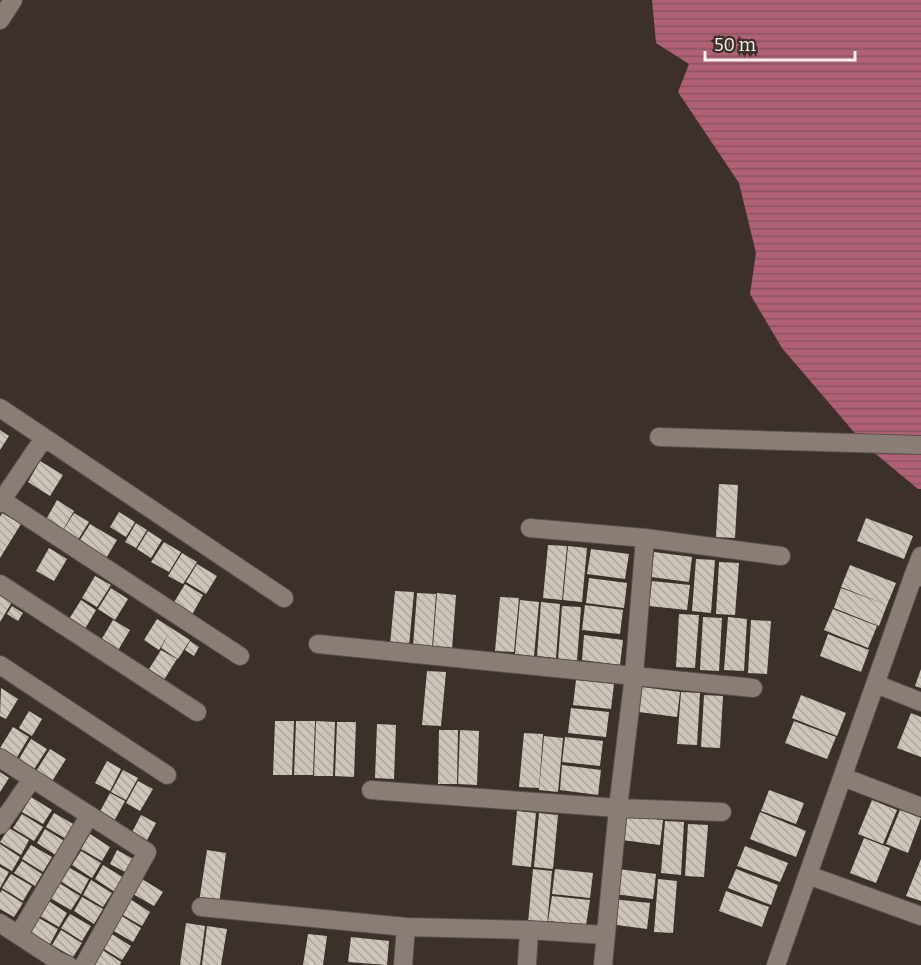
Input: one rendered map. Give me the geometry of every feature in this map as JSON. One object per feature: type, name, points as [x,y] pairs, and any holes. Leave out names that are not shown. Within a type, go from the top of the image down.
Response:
[{"type":"street","points":[[0,20],[13,0]]},
{"type":"street","points":[[0,408],[284,598]]},
{"type":"street","points":[[659,437],[921,445]]},
{"type":"street","points":[[44,438],[1,500],[240,656]]},
{"type":"street","points":[[530,528],[645,538],[781,556]]},
{"type":"street","points":[[603,965],[634,675],[645,538]]},
{"type":"street","points":[[777,965],[876,684],[918,576],[921,556]]},
{"type":"street","points":[[0,584],[197,712]]},
{"type":"street","points":[[318,644],[753,688]]},
{"type":"street","points":[[0,665],[167,775]]},
{"type":"street","points":[[876,684],[921,702]]},
{"type":"street","points":[[0,758],[147,852],[84,965]]},
{"type":"street","points":[[843,777],[921,807]]},
{"type":"street","points":[[0,825],[32,779]]},
{"type":"street","points":[[371,790],[618,808],[722,812]]},
{"type":"street","points":[[19,934],[89,816]]},
{"type":"street","points":[[808,875],[921,916]]},
{"type":"street","points":[[201,907],[406,927],[529,930],[605,935]]},
{"type":"street","points":[[0,923],[58,961],[68,965]]},
{"type":"street","points":[[403,965],[406,927]]},
{"type":"street","points":[[527,965],[529,930]]},
{"type":"shaded area","points":[[652,0],[921,0],[921,489],[918,489],[865,445],[782,348],[750,294],[756,253],[739,183],[678,92],[689,64],[656,43]]},
{"type":"building","points":[[0,430],[9,436],[0,450]]},
{"type":"building","points":[[40,461],[63,475],[50,496],[28,482]]},
{"type":"building","points":[[719,484],[738,485],[735,538],[716,537]]},
{"type":"building","points":[[57,500],[74,511],[60,535],[43,525]]},
{"type":"building","points":[[119,512],[135,522],[126,537],[110,527]]},
{"type":"building","points":[[2,513],[21,524],[0,558],[0,517]]},
{"type":"building","points":[[74,513],[89,522],[76,543],[61,534]]},
{"type":"building","points":[[866,518],[913,536],[904,559],[857,541]]},
{"type":"building","points":[[136,523],[147,530],[136,548],[125,542]]},
{"type":"building","points":[[90,524],[117,540],[105,560],[78,543]]},
{"type":"building","points":[[148,531],[162,540],[151,558],[137,549]]},
{"type":"building","points":[[164,542],[181,552],[169,572],[151,562]]},
{"type":"building","points":[[548,545],[567,546],[562,600],[543,598]]},
{"type":"building","points":[[568,546],[587,548],[582,602],[563,600]]},
{"type":"building","points":[[49,548],[67,559],[54,581],[36,571]]},
{"type":"building","points":[[591,549],[629,554],[625,579],[587,574]]},
{"type":"building","points":[[654,552],[692,557],[689,582],[651,577]]},
{"type":"building","points":[[182,553],[197,562],[183,584],[168,576]]},
{"type":"building","points":[[696,559],[715,560],[711,613],[692,611]]},
{"type":"building","points":[[719,562],[739,563],[735,615],[716,614]]},
{"type":"building","points":[[197,564],[217,576],[206,594],[186,582]]},
{"type":"building","points":[[850,565],[896,583],[887,605],[841,587]]},
{"type":"building","points":[[95,576],[111,585],[97,607],[82,598]]},
{"type":"building","points":[[589,578],[627,583],[624,608],[586,603]]},
{"type":"building","points":[[652,581],[690,585],[687,610],[649,606]]},
{"type":"building","points":[[185,584],[203,595],[189,620],[170,609]]},
{"type":"building","points":[[111,588],[128,599],[115,620],[98,609]]},
{"type":"building","points":[[841,588],[887,605],[879,626],[834,608]]},
{"type":"building","points":[[395,591],[414,592],[409,646],[390,645]]},
{"type":"building","points":[[417,593],[436,594],[432,648],[413,646]]},
{"type":"building","points":[[437,593],[456,595],[452,649],[433,647]]},
{"type":"building","points":[[0,595],[12,602],[0,622]]},
{"type":"building","points":[[500,597],[519,598],[514,652],[495,651]]},
{"type":"building","points":[[81,600],[96,610],[82,634],[66,624]]},
{"type":"building","points":[[520,600],[539,602],[534,656],[515,654]]},
{"type":"building","points":[[541,602],[560,604],[556,658],[537,656]]},
{"type":"building","points":[[585,605],[623,610],[620,634],[582,630]]},
{"type":"building","points":[[12,606],[23,613],[18,621],[7,614]]},
{"type":"building","points":[[562,606],[581,607],[577,661],[558,660]]},
{"type":"building","points":[[833,609],[877,626],[868,648],[824,630]]},
{"type":"building","points":[[679,614],[699,615],[695,668],[676,667]]},
{"type":"building","points":[[703,617],[722,618],[719,671],[700,670]]},
{"type":"building","points":[[728,617],[747,619],[744,671],[724,670]]},
{"type":"building","points":[[157,619],[190,640],[178,659],[161,648],[169,633],[159,650],[144,640]]},
{"type":"building","points":[[113,620],[130,630],[117,652],[100,642]]},
{"type":"building","points":[[751,620],[771,621],[767,674],[748,673]]},
{"type":"building","points":[[828,634],[869,650],[861,672],[820,656]]},
{"type":"building","points":[[584,635],[623,640],[620,665],[582,660]]},
{"type":"building","points":[[190,641],[199,647],[194,656],[185,650]]},
{"type":"building","points":[[161,650],[177,659],[162,683],[146,674]]},
{"type":"building","points":[[921,669],[921,688],[915,686]]},
{"type":"building","points":[[427,671],[446,672],[441,726],[422,725]]},
{"type":"building","points":[[576,680],[614,684],[611,709],[573,705]]},
{"type":"building","points":[[642,687],[680,692],[677,717],[639,712]]},
{"type":"building","points":[[1,688],[18,699],[6,719],[0,716]]},
{"type":"building","points":[[681,692],[700,693],[697,745],[677,744]]},
{"type":"building","points":[[704,695],[723,696],[720,748],[701,747]]},
{"type":"building","points":[[801,695],[846,713],[837,736],[792,718]]},
{"type":"building","points":[[571,708],[609,712],[606,737],[568,733]]},
{"type":"building","points":[[29,711],[42,719],[32,736],[19,728]]},
{"type":"building","points":[[911,713],[921,717],[921,757],[897,748]]},
{"type":"building","points":[[275,721],[294,721],[292,775],[273,775]]},
{"type":"building","points":[[296,721],[315,721],[313,775],[294,775]]},
{"type":"building","points":[[316,721],[335,722],[333,776],[314,776]]},
{"type":"building","points":[[794,721],[836,737],[827,759],[785,743]]},
{"type":"building","points":[[337,722],[356,722],[354,777],[335,776]]},
{"type":"building","points":[[377,724],[396,725],[394,779],[375,778]]},
{"type":"building","points":[[13,727],[29,737],[13,764],[0,756],[0,748]]},
{"type":"building","points":[[439,730],[458,730],[457,784],[438,784]]},
{"type":"building","points":[[460,730],[479,731],[477,785],[458,784]]},
{"type":"building","points":[[524,733],[543,734],[539,788],[519,787]]},
{"type":"building","points":[[544,736],[563,738],[558,792],[539,790]]},
{"type":"building","points":[[565,737],[603,741],[600,766],[562,762]]},
{"type":"building","points":[[31,739],[47,749],[31,774],[16,764]]},
{"type":"building","points":[[50,749],[66,759],[51,783],[35,773]]},
{"type":"building","points":[[107,761],[121,769],[110,791],[95,783]]},
{"type":"building","points":[[562,765],[601,770],[598,795],[560,790]]},
{"type":"building","points":[[123,770],[138,778],[126,800],[111,792]]},
{"type":"building","points":[[0,772],[9,778],[0,792]]},
{"type":"building","points":[[138,781],[153,789],[140,811],[126,803]]},
{"type":"building","points":[[769,790],[804,803],[796,824],[761,811]]},
{"type":"building","points":[[110,793],[125,801],[112,825],[97,817]]},
{"type":"building","points":[[31,797],[52,810],[43,824],[22,812]]},
{"type":"building","points":[[872,800],[897,810],[883,844],[858,834]]},
{"type":"building","points":[[900,810],[921,818],[908,853],[886,844]]},
{"type":"building","points":[[517,811],[536,813],[531,867],[512,865]]},
{"type":"building","points":[[760,812],[806,831],[796,857],[750,839]]},
{"type":"building","points":[[54,813],[75,825],[66,839],[46,827]]},
{"type":"building","points":[[539,813],[558,815],[553,869],[534,867]]},
{"type":"building","points":[[22,814],[43,827],[34,841],[13,828]]},
{"type":"building","points":[[141,815],[156,823],[145,844],[130,836]]},
{"type":"building","points":[[625,815],[663,820],[660,845],[622,840]]},
{"type":"building","points":[[665,821],[684,822],[681,875],[661,873]]},
{"type":"building","points":[[688,824],[708,825],[704,877],[685,876]]},
{"type":"building","points":[[9,828],[29,840],[21,855],[0,842]]},
{"type":"building","points":[[45,829],[66,842],[57,856],[37,843]]},
{"type":"building","points":[[90,834],[110,847],[102,861],[81,849]]},
{"type":"building","points":[[864,838],[890,848],[876,883],[850,873]]},
{"type":"building","points":[[0,844],[20,857],[12,871],[0,864]]},
{"type":"building","points":[[31,845],[52,857],[43,872],[22,859]]},
{"type":"building","points":[[745,846],[788,863],[780,882],[737,866]]},
{"type":"building","points":[[117,850],[135,860],[127,873],[110,864]]},
{"type":"building","points":[[207,850],[226,853],[219,904],[199,902]]},
{"type":"building","points":[[81,851],[101,863],[92,878],[72,865]]},
{"type":"building","points":[[921,859],[921,901],[906,896]]},
{"type":"building","points":[[22,861],[42,874],[35,886],[14,873]]},
{"type":"building","points":[[103,865],[124,878],[115,892],[95,879]]},
{"type":"building","points":[[0,867],[9,872],[0,888]]},
{"type":"building","points":[[68,867],[89,879],[81,894],[60,881]]},
{"type":"building","points":[[533,869],[552,871],[547,925],[528,923]]},
{"type":"building","points":[[555,869],[593,873],[590,898],[552,894]]},
{"type":"building","points":[[618,869],[656,874],[653,899],[615,894]]},
{"type":"building","points":[[736,869],[778,885],[771,905],[728,888]]},
{"type":"building","points":[[11,874],[32,886],[23,901],[2,888]]},
{"type":"building","points":[[142,879],[163,892],[154,906],[133,894]]},
{"type":"building","points":[[658,879],[677,881],[673,933],[654,932]]},
{"type":"building","points":[[91,880],[112,893],[103,907],[83,895]]},
{"type":"building","points":[[59,883],[80,896],[71,910],[50,898]]},
{"type":"building","points":[[2,890],[23,903],[14,917],[0,909]]},
{"type":"building","points":[[726,891],[769,907],[762,927],[719,911]]},
{"type":"building","points":[[552,896],[590,900],[586,925],[548,921]]},
{"type":"building","points":[[82,897],[103,909],[94,924],[74,911]]},
{"type":"building","points":[[130,899],[150,912],[142,926],[121,914]]},
{"type":"building","points":[[612,899],[650,903],[647,929],[609,924]]},
{"type":"building","points":[[47,900],[67,913],[59,927],[38,915]]},
{"type":"building","points":[[70,914],[91,926],[82,941],[61,928]]},
{"type":"building","points":[[120,915],[141,928],[133,942],[112,930]]},
{"type":"building","points":[[37,917],[58,929],[50,944],[29,931]]},
{"type":"building","points":[[186,923],[205,926],[200,965],[180,965]]},
{"type":"building","points":[[207,926],[227,929],[221,965],[202,965]]},
{"type":"building","points":[[61,930],[82,943],[73,957],[52,945]]},
{"type":"building","points":[[110,933],[131,946],[122,960],[101,947]]},
{"type":"building","points":[[308,934],[327,936],[323,965],[303,965]]},
{"type":"building","points":[[351,937],[389,941],[387,965],[348,962]]},
{"type":"building","points":[[101,949],[121,962],[120,965],[94,965]]}]
